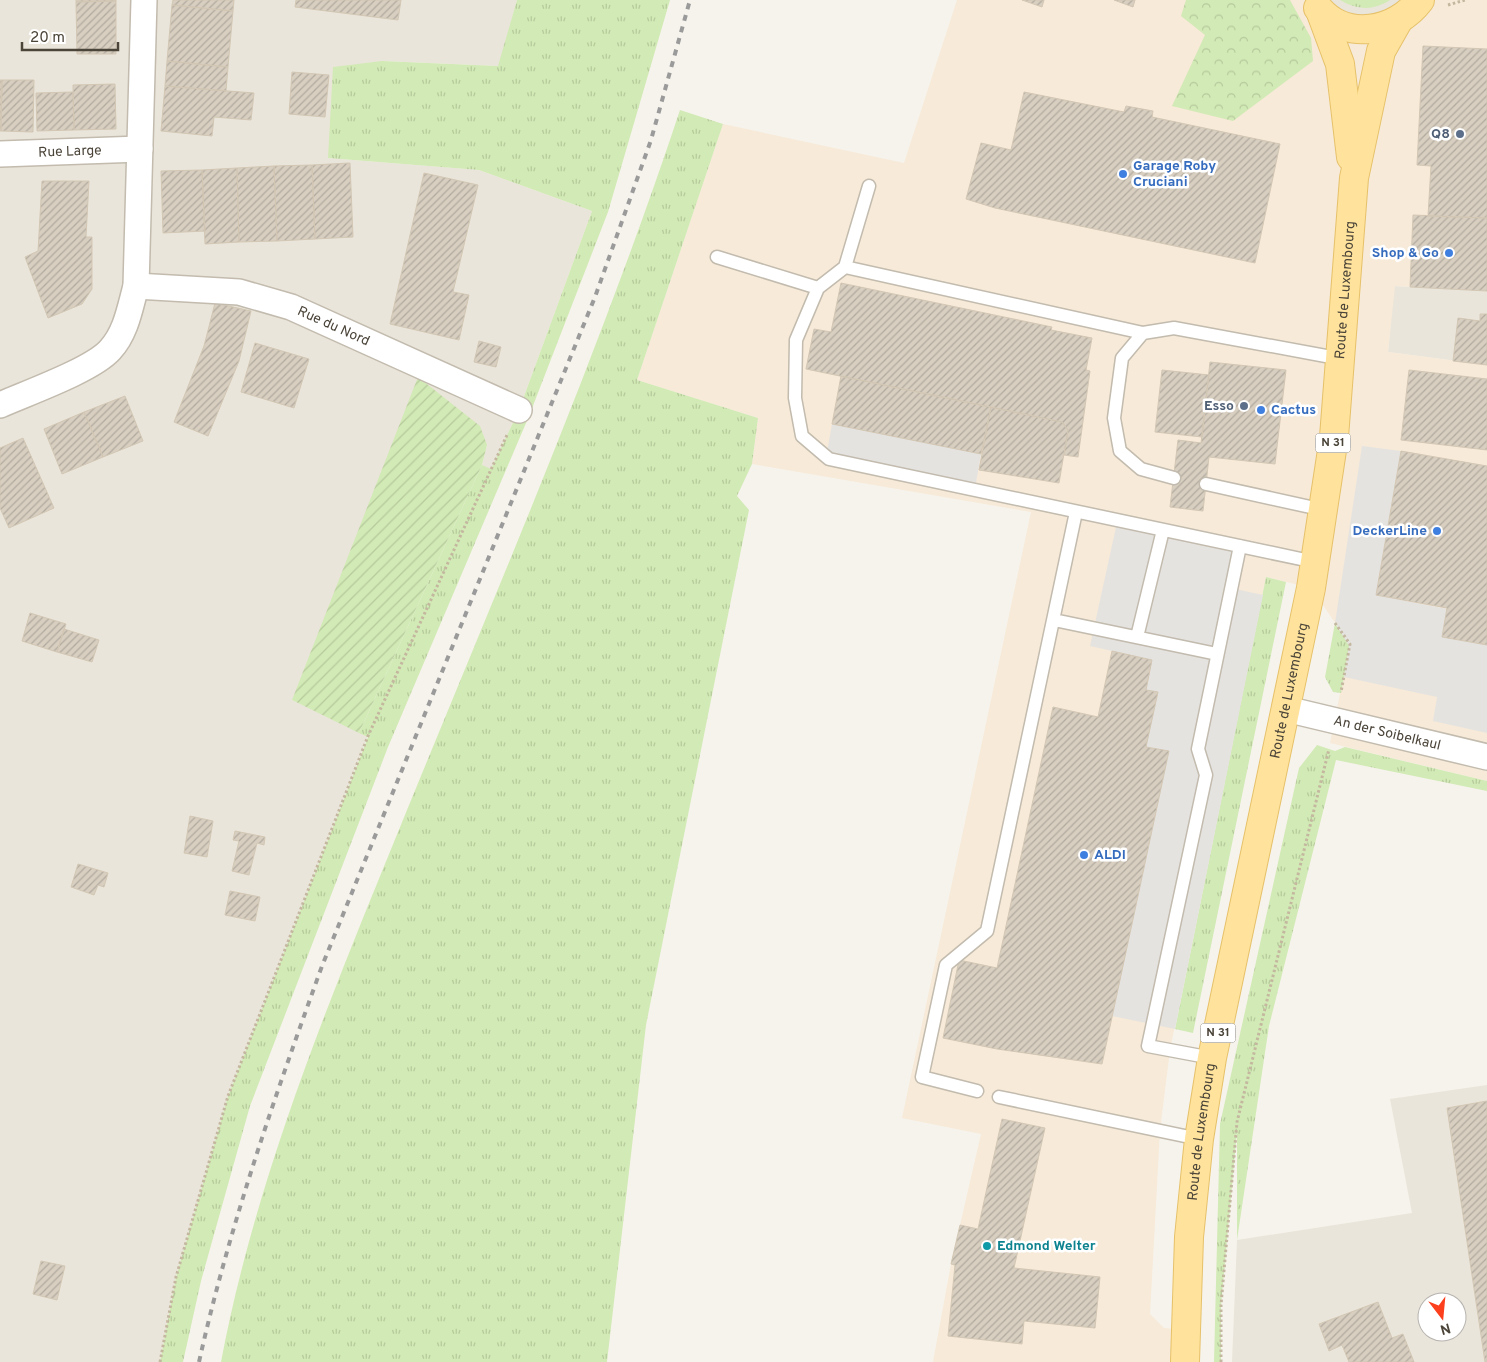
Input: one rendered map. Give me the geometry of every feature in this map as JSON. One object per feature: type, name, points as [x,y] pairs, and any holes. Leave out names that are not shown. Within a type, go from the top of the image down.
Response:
[{"type":"main road","name":"Route de Luxembourg","points":[[1316,6],[1350,28],[1366,30],[1398,21],[1412,10],[1420,0]]},
{"type":"main road","name":"N 31","points":[[1316,6],[1340,64],[1354,178]]},
{"type":"main road","name":"Route de Luxembourg","points":[[1185,1362],[1189,1237],[1199,1139],[1212,1058],[1286,709],[1324,510],[1342,359],[1354,178],[1381,51],[1398,21]]},
{"type":"street","points":[[0,404],[82,369],[110,350],[126,322],[136,286],[144,0]]},
{"type":"street","name":"Rue Large","points":[[0,154],[140,149]]},
{"type":"street","name":"Rue du Nord","points":[[136,286],[239,292],[291,307],[519,410]]},
{"type":"street","name":"An der Soibelkaul","points":[[1286,709],[1487,756]]},
{"type":"lane","points":[[869,186],[845,267],[818,288],[796,340],[795,398],[802,436],[829,459],[1315,562]]},
{"type":"lane","points":[[717,257],[818,288]]},
{"type":"lane","points":[[845,267],[1143,333],[1174,328],[1342,359]]},
{"type":"lane","points":[[1143,333],[1122,358],[1114,418],[1120,451],[1141,469],[1174,478]]},
{"type":"lane","points":[[1206,484],[1324,510]]},
{"type":"lane","points":[[978,1091],[922,1077],[946,965],[987,930],[1076,512]]},
{"type":"lane","points":[[1137,637],[1163,530]]},
{"type":"lane","points":[[1212,1058],[1148,1046],[1206,775],[1198,749],[1240,546]]},
{"type":"lane","points":[[1054,620],[1217,654]]},
{"type":"lane","points":[[999,1097],[1199,1139]]},
{"type":"path","points":[[160,1362],[176,1277],[228,1096],[368,736],[519,410]]},
{"type":"path","points":[[1221,1362],[1221,1305],[1237,1122],[1336,721]]},
{"type":"shaded area","points":[[0,0],[517,0],[499,66],[382,61],[328,158],[479,170],[592,211],[519,410],[491,470],[482,465],[487,445],[292,700],[368,736],[228,1096],[176,1277],[160,1362],[0,1362]]},
{"type":"shaded area","points":[[957,0],[1311,0],[1350,28],[1420,0],[1487,0],[1487,291],[1395,286],[1388,352],[1487,365],[1487,781],[1330,743],[1350,644],[1311,588],[1266,577],[1170,1050],[1160,1130],[1150,1314],[1164,1328],[1185,1330],[1185,1362],[933,1362],[951,1264],[981,1134],[902,1118],[1031,512],[752,464],[758,418],[637,380],[723,124],[904,163]]},
{"type":"shaded area","points":[[1311,0],[1420,0],[1382,27]]},
{"type":"shaded area","points":[[1394,286],[1487,291],[1487,365],[1388,352]]},
{"type":"shaded area","points":[[832,424],[981,454],[976,483],[827,452]]},
{"type":"shaded area","points":[[1362,446],[1401,451],[1376,595],[1447,609],[1443,637],[1487,645],[1487,733],[1433,721],[1437,697],[1344,677],[1349,646],[1335,623]]},
{"type":"shaded area","points":[[1116,527],[1239,553],[1231,588],[1263,595],[1175,1029],[1112,1016],[1168,751],[1146,747],[1158,692],[1146,690],[1152,660],[1090,646]]},
{"type":"shaded area","points":[[1487,1085],[1487,1362],[1232,1362],[1237,1240],[1412,1213],[1390,1099]]},
{"type":"green space","points":[[517,0],[670,0],[608,212],[529,416],[388,747],[250,1106],[201,1281],[183,1362],[160,1362],[176,1277],[228,1096],[368,737],[359,733],[482,465],[491,469],[519,410],[592,211],[479,170],[328,158],[333,67],[382,61],[498,66]]},
{"type":"green space","points":[[1186,0],[1290,0],[1311,38],[1313,61],[1233,121],[1172,106],[1205,35],[1181,16]]},
{"type":"green space","points":[[1340,0],[1390,0],[1384,4],[1365,8],[1353,6]]},
{"type":"green space","points":[[680,110],[723,124],[637,380],[758,418],[752,464],[737,496],[749,510],[646,1025],[607,1362],[221,1362],[236,1291],[255,1220],[300,1082],[352,945],[550,462],[617,287]]},
{"type":"green space","points":[[418,377],[480,426],[487,445],[482,465],[359,733],[292,700]]},
{"type":"green space","points":[[1266,577],[1286,582],[1193,1033],[1175,1029]]},
{"type":"green space","points":[[1335,623],[1350,644],[1341,693],[1333,692],[1325,677]]},
{"type":"green space","points":[[1317,745],[1335,751],[1345,747],[1487,781],[1487,791],[1336,760],[1269,1026],[1237,1240],[1237,1131],[1221,1305],[1221,1362],[1214,1362],[1220,1124],[1299,768]]},
{"type":"building","points":[[76,0],[116,0],[116,1],[76,2]]},
{"type":"building","points":[[173,0],[234,0],[233,11],[172,5]]},
{"type":"building","points":[[296,0],[401,0],[398,20],[295,7]]},
{"type":"building","points":[[1022,0],[1044,0],[1042,7]]},
{"type":"building","points":[[1114,0],[1135,0],[1133,7]]},
{"type":"building","points":[[116,1],[116,54],[77,54],[76,2]]},
{"type":"building","points":[[172,5],[233,11],[228,67],[167,61]]},
{"type":"building","points":[[1423,46],[1487,49],[1487,218],[1428,216],[1431,166],[1417,165]]},
{"type":"building","points":[[167,61],[228,67],[226,91],[165,86]]},
{"type":"building","points":[[292,72],[329,75],[325,117],[289,114]]},
{"type":"building","points":[[0,80],[2,80],[1,131],[0,131]]},
{"type":"building","points":[[2,80],[34,80],[33,132],[1,131]]},
{"type":"building","points":[[115,84],[116,129],[74,130],[73,85]]},
{"type":"building","points":[[165,86],[254,93],[251,120],[214,117],[212,136],[161,131]]},
{"type":"building","points":[[73,92],[74,130],[37,131],[36,93]]},
{"type":"building","name":"Garage Roby Cruciani","points":[[1024,92],[1124,112],[1126,106],[1153,111],[1152,117],[1280,144],[1255,263],[995,208],[966,199],[981,143],[1011,150]]},
{"type":"building","points":[[350,163],[353,237],[315,239],[312,165]]},
{"type":"building","points":[[312,165],[315,239],[277,241],[274,166]]},
{"type":"building","points":[[274,166],[277,241],[239,242],[237,168]]},
{"type":"building","points":[[237,168],[239,242],[205,244],[202,170]]},
{"type":"building","points":[[202,170],[205,231],[163,233],[161,171]]},
{"type":"building","points":[[424,173],[478,185],[453,292],[469,295],[459,340],[390,324]]},
{"type":"building","points":[[42,181],[89,181],[86,237],[92,237],[92,289],[82,304],[48,318],[25,257],[38,251]]},
{"type":"building","name":"Shop & Go","points":[[1413,215],[1487,218],[1487,291],[1410,287]]},
{"type":"building","points":[[841,283],[1052,327],[1051,330],[1092,338],[1086,370],[1090,371],[1078,457],[1064,455],[1068,430],[1062,422],[806,369],[814,329],[831,332]]},
{"type":"building","points":[[215,303],[251,311],[239,361],[208,436],[174,422],[204,346]]},
{"type":"building","points":[[1480,314],[1487,314],[1487,365],[1453,361],[1458,318],[1480,321]]},
{"type":"building","points":[[479,341],[501,347],[496,367],[474,362]]},
{"type":"building","points":[[255,343],[309,359],[294,408],[241,392]]},
{"type":"building","name":"Esso","points":[[1210,362],[1286,370],[1275,464],[1209,457],[1203,511],[1170,507],[1178,440],[1201,443]]},
{"type":"building","points":[[1162,370],[1209,375],[1202,437],[1155,432]]},
{"type":"building","points":[[1409,370],[1487,379],[1487,450],[1401,440]]},
{"type":"building","points":[[841,376],[991,407],[981,454],[832,424]]},
{"type":"building","points":[[125,396],[143,441],[103,457],[84,412]]},
{"type":"building","points":[[991,407],[1062,422],[1068,430],[1059,483],[979,470]]},
{"type":"building","points":[[84,412],[103,457],[62,474],[44,429]]},
{"type":"building","points":[[23,438],[54,508],[9,528],[0,508],[0,448]]},
{"type":"building","name":"DeckerLine","points":[[1401,451],[1487,466],[1487,645],[1442,637],[1447,608],[1376,595]]},
{"type":"building","points":[[30,613],[66,624],[57,652],[22,641]]},
{"type":"building","points":[[64,629],[99,640],[92,662],[57,652]]},
{"type":"building","name":"ALDI","points":[[1112,651],[1152,660],[1146,690],[1158,692],[1146,747],[1169,751],[1102,1064],[997,1049],[943,1038],[959,960],[997,968],[1053,707],[1098,717]]},
{"type":"building","points":[[190,816],[213,821],[207,857],[184,853]]},
{"type":"building","points":[[235,831],[265,837],[264,845],[257,843],[249,875],[232,871],[239,841],[233,840]]},
{"type":"building","points":[[78,864],[108,873],[104,887],[98,885],[94,895],[71,887]]},
{"type":"building","points":[[230,891],[260,897],[255,921],[225,915]]},
{"type":"building","points":[[1487,1101],[1487,1362],[1485,1362],[1447,1108]]},
{"type":"building","name":"Edmond Welter","points":[[1002,1119],[1045,1128],[1014,1268],[1100,1277],[1095,1328],[1024,1321],[1022,1344],[948,1336],[955,1265],[951,1264],[960,1225],[978,1229]]},
{"type":"building","points":[[41,1261],[65,1266],[57,1300],[33,1294]]},
{"type":"building","points":[[1378,1302],[1392,1338],[1403,1334],[1414,1362],[1349,1362],[1342,1345],[1329,1351],[1319,1324]]},
{"type":"railway","points":[[199,1362],[224,1261],[254,1162],[322,966],[595,297],[651,140],[690,0]]},
{"type":"place","name":"Q8","points":[[1460,134]]},
{"type":"place","name":"Garage Roby Cruciani","points":[[1123,174]]},
{"type":"place","name":"Shop & Go","points":[[1449,253]]},
{"type":"place","name":"Esso","points":[[1244,406]]},
{"type":"place","name":"Cactus","points":[[1261,410]]},
{"type":"place","name":"DeckerLine","points":[[1437,531]]},
{"type":"place","name":"ALDI","points":[[1084,855]]},
{"type":"place","name":"Edmond Welter","points":[[987,1246]]}]
